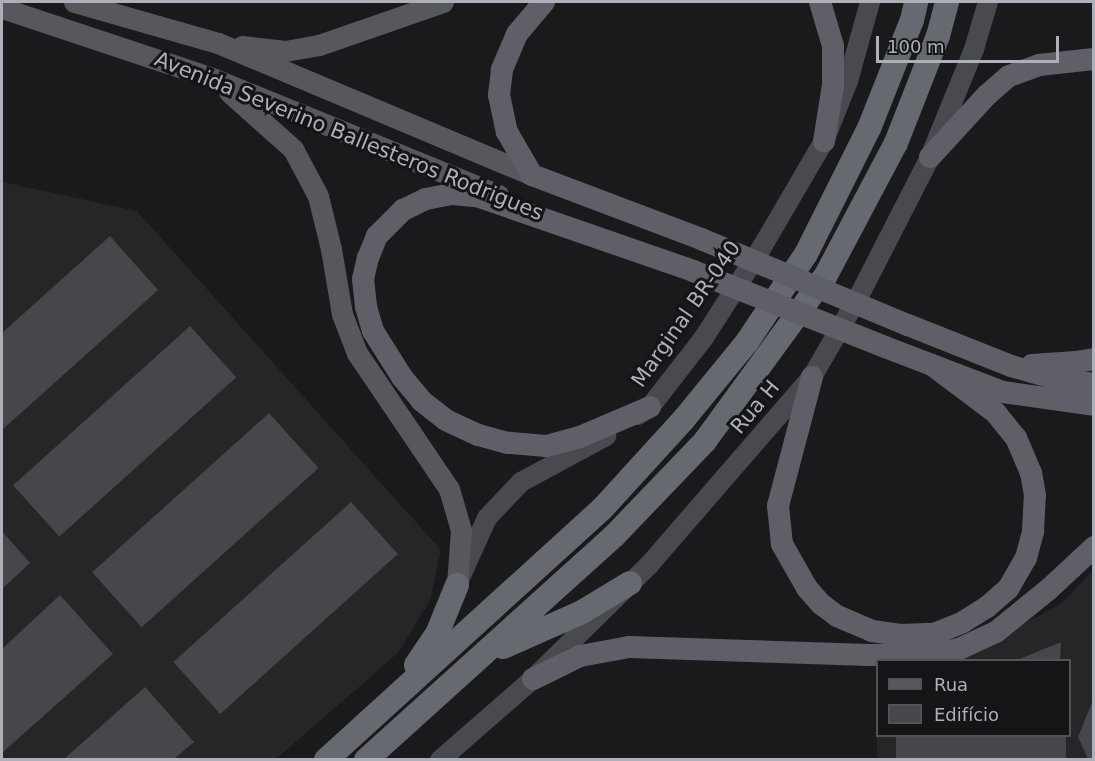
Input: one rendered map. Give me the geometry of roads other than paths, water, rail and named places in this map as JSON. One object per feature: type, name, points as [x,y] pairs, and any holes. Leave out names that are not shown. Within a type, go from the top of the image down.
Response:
[{"type":"highway","points":[[532,176],[507,132],[499,95],[502,70],[517,34],[544,2]]},
{"type":"highway","points":[[820,2],[833,46],[833,85],[824,141]]},
{"type":"highway","points":[[326,759],[601,510],[684,419],[747,342],[806,254],[870,126],[912,20],[916,2]]},
{"type":"highway","points":[[366,759],[614,536],[705,441],[826,275],[896,143],[938,36],[946,2]]},
{"type":"highway","points":[[930,157],[987,95],[1010,76],[1039,65],[1094,59]]},
{"type":"highway","name":"Avenida Severino Ballesteros Rodrigues","points":[[532,176],[701,239],[1011,366],[1053,378],[1094,384]]},
{"type":"highway","points":[[624,246],[477,196],[452,194],[426,199],[403,210],[377,236],[363,279],[366,307],[373,332],[386,356],[422,401],[446,420],[478,435],[508,443],[546,446],[580,437],[650,408]]},
{"type":"highway","name":"Avenida Severino Ballesteros Rodrigues","points":[[624,246],[932,365]]},
{"type":"highway","points":[[1011,366],[1076,362],[1094,358]]},
{"type":"highway","points":[[812,377],[778,506],[782,544],[807,588],[821,604],[837,616],[872,631],[899,635],[934,634],[971,617],[1008,589],[1026,558],[1033,531],[1035,495],[1031,473],[1016,438],[996,413],[932,365]]},
{"type":"highway","points":[[932,365],[1003,392],[1094,405]]},
{"type":"highway","points":[[533,679],[580,657],[629,647],[869,655],[935,654],[959,649],[996,632],[1049,589],[1094,547]]},
{"type":"highway","points":[[470,666],[520,638],[582,612],[630,583]]},
{"type":"highway","points":[[397,695],[437,634],[457,585]]},
{"type":"main road","name":"Avenida Severino Ballesteros Rodrigues","points":[[74,2],[218,43],[532,176]]},
{"type":"main road","points":[[218,43],[285,51],[319,45],[443,2]]},
{"type":"main road","name":"Marginal BR-040","points":[[457,585],[488,518],[521,482],[650,408],[709,330],[824,141],[848,81],[870,2]]},
{"type":"main road","name":"Rua H","points":[[440,759],[533,679],[630,583],[812,377],[861,292],[930,157],[974,49],[988,2]]},
{"type":"main road","name":"Avenida Severino Ballesteros Rodrigues","points":[[2,8],[212,78],[624,246]]},
{"type":"main road","points":[[212,78],[257,114],[293,149],[318,196],[331,249],[342,314],[357,353],[449,489],[461,530],[457,585]]}]
